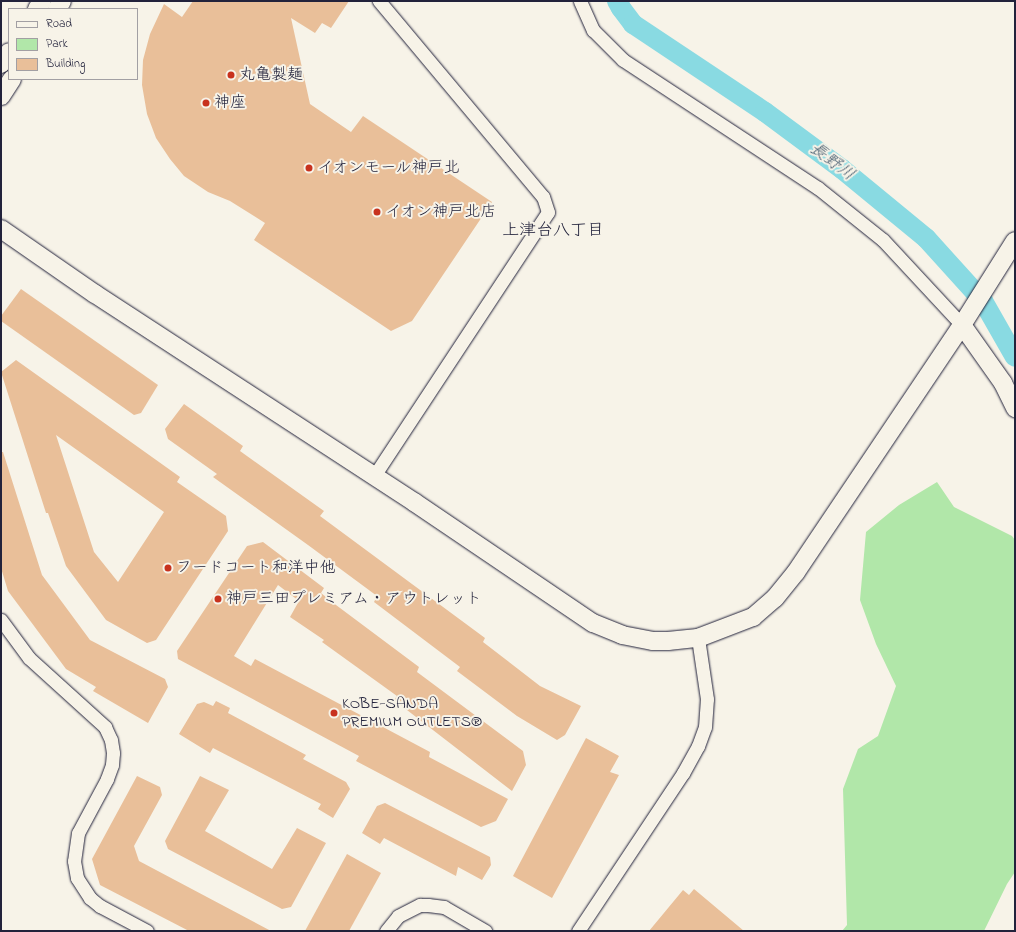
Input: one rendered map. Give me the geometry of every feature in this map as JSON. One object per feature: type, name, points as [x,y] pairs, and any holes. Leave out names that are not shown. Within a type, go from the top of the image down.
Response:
[{"type":"street","points":[[374,476],[548,212],[542,197],[379,1]]},
{"type":"street","points":[[580,1],[593,30],[623,60],[818,188],[883,240],[962,325],[1003,383],[1015,408]]},
{"type":"street","points":[[1,64],[8,54]]},
{"type":"street","points":[[1,96],[11,80]]},
{"type":"street","points":[[1,229],[95,294],[374,476],[593,623],[622,635],[653,641],[698,638],[753,617],[775,598],[796,572],[962,325],[1015,241]]},
{"type":"street","points":[[1,620],[29,658],[105,727],[111,740],[113,753],[112,765],[107,779],[78,833],[74,861],[77,878],[90,898],[100,906],[147,931]]},
{"type":"street","points":[[578,931],[683,773],[698,746],[705,727],[707,699],[698,638]]},
{"type":"street","points":[[386,931],[398,916],[414,907],[428,904],[444,907],[485,931]]},
{"type":"green space","points":[[937,482],[954,507],[1012,536],[1015,540],[1015,872],[1007,884],[984,931],[842,931],[847,925],[843,789],[858,749],[878,736],[896,686],[876,644],[860,600],[866,532],[899,505]]},
{"type":"building","name":"イオンモール神戸北","points":[[193,1],[349,1],[331,28],[322,23],[315,33],[291,18],[310,104],[351,132],[363,116],[492,202],[412,321],[391,331],[254,240],[265,223],[230,201],[208,192],[184,176],[170,159],[156,138],[147,114],[142,85],[143,60],[150,34],[164,4],[182,17]]},
{"type":"building","points":[[21,289],[158,385],[141,413],[134,415],[1,321],[1,316]]},
{"type":"building","points":[[16,360],[180,477],[177,482],[226,516],[228,531],[156,640],[147,643],[106,620],[66,566],[48,513],[46,513],[1,372]],"holes":[[[56,435],[164,512],[118,582],[94,552]]]},
{"type":"building","points":[[184,404],[243,446],[240,451],[324,511],[320,516],[485,638],[483,642],[540,686],[581,706],[565,735],[557,740],[517,716],[457,671],[460,667],[374,602],[377,596],[213,477],[217,474],[168,439],[165,429]]},
{"type":"building","points":[[1,452],[3,452],[42,575],[90,640],[165,679],[168,687],[148,723],[93,691],[96,687],[66,669],[8,591],[1,568]]},
{"type":"building","points":[[263,542],[324,588],[321,593],[419,667],[417,672],[523,751],[526,765],[512,791],[394,700],[397,696],[322,642],[324,640],[290,617],[299,601],[278,585],[234,656],[251,666],[255,659],[430,752],[429,757],[508,799],[496,821],[481,827],[356,761],[359,756],[178,659],[177,651],[247,546]]},
{"type":"building","points":[[216,701],[230,708],[228,713],[306,755],[303,759],[346,782],[350,789],[333,818],[318,809],[321,804],[213,748],[210,753],[179,734],[197,704],[204,702],[213,706]]},
{"type":"building","points":[[586,738],[619,756],[610,772],[619,775],[552,898],[513,876]]},
{"type":"building","points":[[137,776],[160,787],[162,795],[134,846],[139,861],[271,931],[189,931],[100,885],[92,859]]},
{"type":"building","points":[[200,776],[229,790],[205,831],[272,869],[297,828],[326,843],[291,907],[282,909],[168,849],[165,841]]},
{"type":"building","points":[[385,803],[490,857],[491,865],[482,880],[458,867],[456,876],[384,838],[380,844],[362,833],[377,806]]},
{"type":"building","points":[[347,854],[381,873],[349,931],[305,931]]},
{"type":"building","points":[[694,889],[744,931],[649,931],[683,890],[689,895]]},
{"type":"waterway","name":"長野川","points":[[617,1],[633,24],[765,112],[842,169],[926,238],[983,301],[1015,357]]},
{"type":"place","name":"丸亀製麺","points":[[231,75]]},
{"type":"place","name":"神座","points":[[206,103]]},
{"type":"place","name":"イオンモール神戸北","points":[[309,168]]},
{"type":"place","name":"イオン神戸北店","points":[[377,212]]},
{"type":"place","name":"フードコート和洋中他","points":[[168,568]]},
{"type":"place","name":"神戸三田プレミアム・アウトレット","points":[[218,599]]},
{"type":"place","name":"KOBE-SANDA PREMIUM OUTLETS®","points":[[334,713]]},
{"type":"district","name":"上津台八丁目","points":[[553,231]]}]
